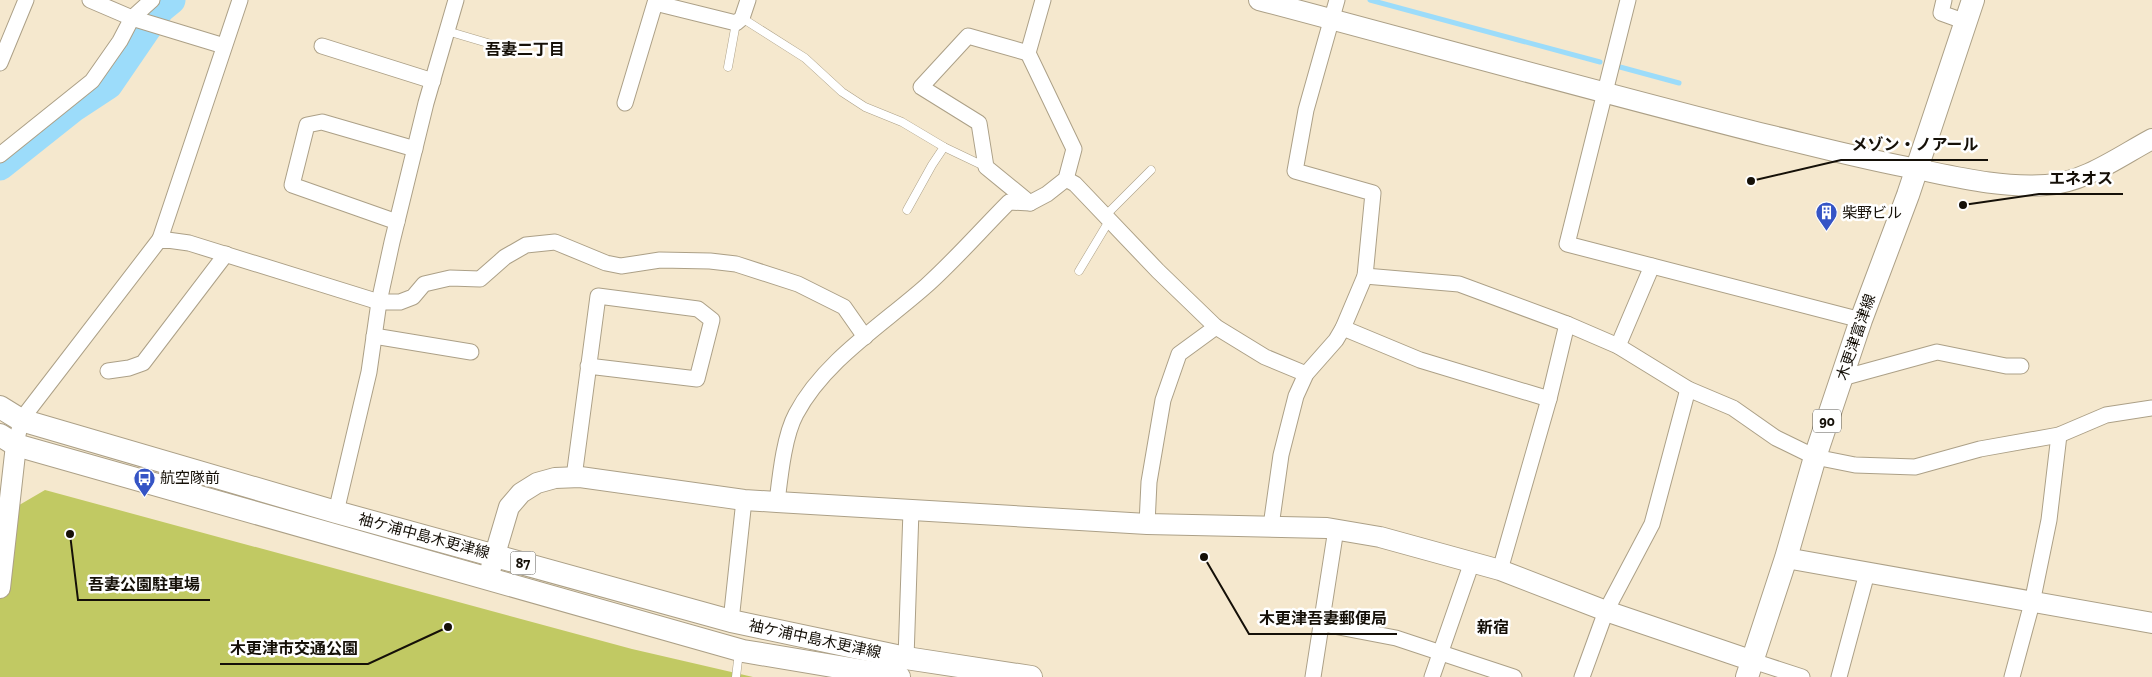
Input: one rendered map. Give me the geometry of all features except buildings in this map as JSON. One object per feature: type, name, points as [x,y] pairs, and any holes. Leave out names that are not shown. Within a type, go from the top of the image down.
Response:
[{"type":"main road","name":"木更津富津線","points":[[1750,669],[1786,558],[1815,457],[1917,169],[1973,0]]},
{"type":"main road","name":"袖ケ浦中島木更津線","points":[[0,407],[21,420],[336,512],[902,668]]},
{"type":"main road","name":"袖ケ浦中島木更津線","points":[[8,440],[739,649],[902,668],[1031,677]]},
{"type":"street","points":[[0,63],[26,0]]},
{"type":"street","points":[[90,0],[132,18],[224,46]]},
{"type":"street","points":[[0,155],[92,81],[120,41],[132,18],[152,0]]},
{"type":"street","points":[[0,588],[8,440],[21,420],[160,239],[240,0]]},
{"type":"street","points":[[336,512],[369,372],[379,302],[397,222],[456,0]]},
{"type":"street","points":[[625,103],[655,3],[739,20],[748,0]]},
{"type":"street","points":[[777,502],[783,458],[796,415],[815,385],[865,337],[926,285],[1009,202],[1030,203],[1047,194],[1066,179],[1074,149],[1028,53],[1044,0]]},
{"type":"street","points":[[1259,0],[1604,94],[1885,164],[1917,169],[1961,180],[2008,186],[2059,184],[2072,181],[2089,173],[2152,139]]},
{"type":"street","points":[[1271,526],[1275,488],[1287,426],[1296,396],[1306,374],[1336,340],[1343,328],[1365,276],[1373,193],[1295,171],[1306,110],[1337,0]]},
{"type":"street","points":[[1628,0],[1567,244],[1862,320]]},
{"type":"street","points":[[1944,0],[1941,13],[1966,22]]},
{"type":"street","points":[[1028,53],[968,36],[921,87],[979,123],[986,167],[1030,203]]},
{"type":"street","points":[[322,46],[433,81]]},
{"type":"street","points":[[397,222],[292,186],[307,125],[322,122],[415,149]]},
{"type":"street","points":[[1066,179],[1075,184],[1158,271],[1216,326],[1266,357],[1306,374]]},
{"type":"street","points":[[160,239],[189,243],[379,302],[400,302],[413,297],[424,284],[450,278],[480,279],[505,257],[526,245],[555,242],[606,263],[621,266],[660,260],[710,261],[736,264],[798,284],[844,307],[865,337]]},
{"type":"street","points":[[108,370],[129,368],[143,363],[226,254]]},
{"type":"street","points":[[1618,346],[1652,266]]},
{"type":"street","points":[[1365,276],[1459,284],[1567,324],[1618,346],[1688,389],[1733,408],[1776,438],[1815,457],[1855,465],[1915,467],[1980,449],[2059,435],[2106,415],[2152,408]]},
{"type":"street","points":[[574,477],[588,366],[598,296],[698,309],[712,320],[697,379],[588,366]]},
{"type":"street","points":[[1500,570],[1549,399],[1567,324]]},
{"type":"street","points":[[1147,524],[1149,482],[1163,400],[1179,354],[1216,326]]},
{"type":"street","points":[[1343,328],[1420,360],[1549,399]]},
{"type":"street","points":[[374,336],[472,352]]},
{"type":"street","points":[[1842,378],[1937,352],[2006,366],[2020,366]]},
{"type":"street","points":[[1582,677],[1606,611],[1652,524],[1688,389]]},
{"type":"street","points":[[2012,677],[2032,603],[2049,520],[2059,435]]},
{"type":"street","points":[[488,578],[508,507],[521,493],[538,483],[555,478],[574,477],[744,500],[1147,524],[1336,529],[1380,537],[1500,570],[1750,669],[1802,677]]},
{"type":"street","points":[[731,621],[744,500]]},
{"type":"street","points":[[902,668],[911,510]]},
{"type":"street","points":[[1313,677],[1323,624],[1336,529]]},
{"type":"street","points":[[1786,558],[2152,624]]},
{"type":"street","points":[[1432,677],[1472,562]]},
{"type":"street","points":[[1839,677],[1867,573]]},
{"type":"street","points":[[1323,624],[1396,638],[1514,677]]},
{"type":"lane","points":[[728,67],[739,20],[805,58],[842,92],[865,107],[902,122],[986,167]]},
{"type":"lane","points":[[447,31],[508,49]]},
{"type":"lane","points":[[907,210],[944,146]]},
{"type":"lane","points":[[1079,271],[1107,219],[1151,170]]},
{"type":"lane","points":[[736,677],[739,649]]},
{"type":"green space","points":[[45,490],[632,649],[753,677],[0,677],[0,588],[9,511]]},
{"type":"waterway","points":[[0,166],[73,108],[108,85],[160,9],[171,0]]},
{"type":"waterway","points":[[1370,0],[1600,62]]},
{"type":"waterway","points":[[1620,67],[1679,83]]},
{"type":"place","name":"メゾン・ノアール","points":[[1751,181]]},
{"type":"place","name":"エネオス","points":[[1963,205]]},
{"type":"place","name":"柴野ビル","points":[[1826,232]]},
{"type":"place","name":"航空隊前","points":[[144,497]]},
{"type":"place","name":"吾妻公園駐車場","points":[[70,534]]},
{"type":"place","name":"木更津吾妻郵便局","points":[[1204,557]]},
{"type":"place","name":"木更津市交通公園","points":[[448,627]]},
{"type":"district","name":"吾妻二丁目","points":[[525,49]]},
{"type":"district","name":"新宿","points":[[1493,627]]}]
